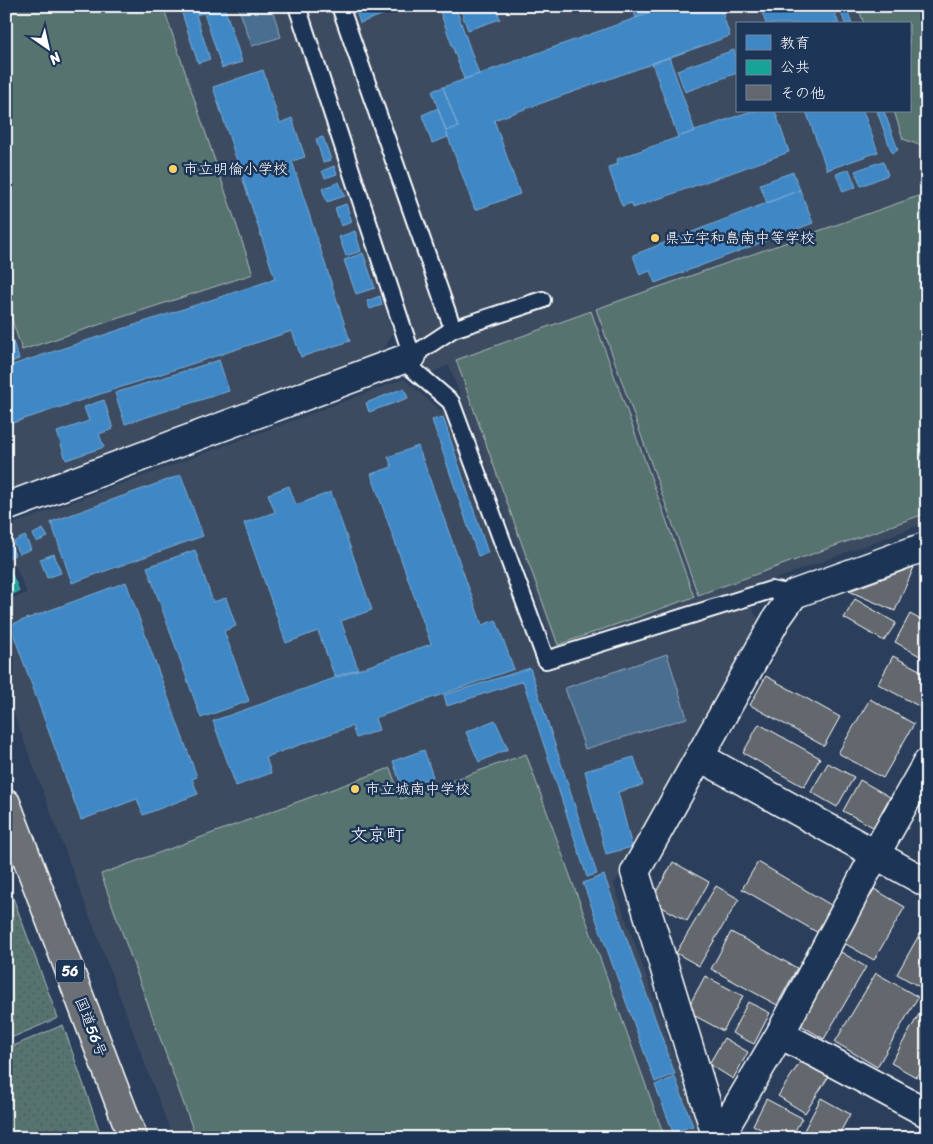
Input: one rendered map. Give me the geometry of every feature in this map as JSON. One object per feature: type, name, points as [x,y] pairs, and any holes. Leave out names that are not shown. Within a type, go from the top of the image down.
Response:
[{"type":"highway","name":"国道56号","points":[[6,804],[133,1138]]},
{"type":"street","points":[[6,507],[407,358]]},
{"type":"street","points":[[927,546],[794,594],[777,618],[635,872],[716,1134],[727,1124],[780,1034],[875,855],[927,763]]},
{"type":"street","points":[[700,758],[927,883]]},
{"type":"street","points":[[780,1034],[927,1113]]},
{"type":"lane","points":[[296,6],[407,358],[451,402],[546,660],[771,590],[794,594]]},
{"type":"lane","points":[[340,6],[453,329]]},
{"type":"lane","points":[[407,358],[453,329],[542,300]]},
{"type":"shaded area","name":"市立明倫小学校","points":[[6,6],[287,6],[393,333],[383,351],[6,490]]},
{"type":"shaded area","points":[[238,6],[271,6],[281,37],[252,46]]},
{"type":"shaded area","name":"県立宇和島南中等学校","points":[[306,6],[927,6],[927,522],[778,578],[556,652],[449,365],[428,374]]},
{"type":"shaded area","name":"市立城南中学校","points":[[404,379],[446,415],[539,672],[749,604],[761,623],[614,885],[703,1138],[173,1138],[6,693],[6,601],[27,593],[13,561],[6,564],[6,534],[10,532],[8,526]]},
{"type":"shaded area","points":[[667,654],[687,718],[585,749],[565,688]]},
{"type":"green space","points":[[6,6],[163,6],[253,274],[22,350],[6,302]]},
{"type":"green space","points":[[858,6],[927,6],[927,148],[903,139],[894,112],[910,112],[910,22],[863,22]]},
{"type":"green space","points":[[927,193],[927,513],[698,595],[596,309]]},
{"type":"green space","points":[[591,311],[694,597],[558,645],[456,360]]},
{"type":"green space","points":[[526,754],[665,1138],[196,1138],[101,874],[390,768],[401,799]]},
{"type":"green space","points":[[6,879],[58,1018],[6,1040]]},
{"type":"green space","points":[[63,1025],[102,1138],[6,1138],[6,1049]]},
{"type":"building: 教育","points":[[224,6],[242,62],[222,68],[204,13],[196,15],[210,59],[198,63],[180,7]]},
{"type":"building: 教育","points":[[354,6],[406,6],[360,23]]},
{"type":"building: 教育","points":[[438,6],[455,6],[479,74],[464,79]]},
{"type":"building: 教育","points":[[459,6],[496,6],[500,19],[468,30]]},
{"type":"building: 教育","points":[[632,6],[653,6],[654,11],[636,18]]},
{"type":"building: 教育","points":[[669,6],[720,6],[730,36],[494,120],[520,194],[475,210],[446,131],[458,127],[443,87]]},
{"type":"building: 教育","points":[[760,6],[832,6],[838,22],[765,22]]},
{"type":"building: 教育","points":[[839,6],[846,6],[851,22],[844,22]]},
{"type":"building: 教育","points":[[734,50],[736,56],[736,73],[685,92],[677,70]]},
{"type":"building: 教育","points":[[669,57],[695,131],[678,137],[652,63]]},
{"type":"building: 教育","points":[[263,70],[280,123],[292,118],[305,157],[292,161],[350,341],[301,357],[292,331],[6,425],[6,367],[275,279],[213,87]]},
{"type":"building: 教育","points":[[443,87],[458,127],[446,131],[432,91]]},
{"type":"building: 教育","points":[[438,108],[448,137],[432,143],[422,115]]},
{"type":"building: 教育","points":[[748,112],[775,112],[789,152],[633,208],[632,203],[622,206],[608,167],[618,164],[617,159]]},
{"type":"building: 教育","points":[[806,112],[863,112],[878,152],[827,170]]},
{"type":"building: 教育","points":[[877,112],[884,112],[898,150],[892,153]]},
{"type":"building: 教育","points":[[323,137],[331,160],[323,162],[316,139]]},
{"type":"building: 教育","points":[[883,161],[888,175],[861,186],[855,171]]},
{"type":"building: 教育","points":[[334,166],[337,174],[325,178],[322,171]]},
{"type":"building: 教育","points":[[849,169],[856,187],[843,192],[836,174]]},
{"type":"building: 教育","points":[[793,172],[800,190],[767,203],[760,184]]},
{"type":"building: 教育","points":[[339,182],[345,196],[327,202],[322,189]]},
{"type":"building: 教育","points":[[800,190],[813,223],[655,283],[650,271],[640,275],[633,255]]},
{"type":"building: 教育","points":[[346,204],[352,222],[341,226],[335,208]]},
{"type":"building: 教育","points":[[355,231],[361,251],[346,256],[339,237]]},
{"type":"building: 教育","points":[[363,253],[375,288],[356,294],[344,260]]},
{"type":"building: 教育","points":[[380,296],[382,305],[370,309],[367,301]]},
{"type":"building: 教育","points":[[6,322],[19,359],[6,364]]},
{"type":"building: 教育","points":[[219,360],[229,391],[125,424],[115,393]]},
{"type":"building: 教育","points":[[404,388],[408,398],[369,412],[366,403]]},
{"type":"building: 教育","points":[[104,400],[113,429],[99,434],[104,447],[66,460],[57,432],[89,421],[84,407]]},
{"type":"building: 教育","points":[[443,417],[488,553],[478,556],[432,420]]},
{"type":"building: 教育","points":[[418,446],[482,625],[496,620],[514,669],[375,718],[379,730],[356,738],[352,726],[266,757],[271,773],[236,786],[213,721],[431,644],[371,474],[392,467],[388,457]]},
{"type":"building: 教育","points":[[181,475],[203,536],[72,583],[51,522]]},
{"type":"building: 教育","points":[[289,486],[296,505],[331,492],[372,610],[341,621],[358,669],[335,677],[318,631],[286,643],[244,523],[275,512],[268,494]]},
{"type":"building: 教育","points":[[43,529],[48,537],[36,542],[33,534]]},
{"type":"building: 教育","points":[[25,536],[31,549],[19,554],[13,542]]},
{"type":"building: 教育","points":[[10,543],[15,555],[6,559],[6,544]]},
{"type":"building: 教育","points":[[195,550],[213,602],[226,598],[236,626],[224,631],[249,701],[201,718],[147,567]]},
{"type":"building: 教育","points":[[54,554],[61,573],[47,578],[40,559]]},
{"type":"building: 教育","points":[[126,582],[197,777],[192,779],[198,794],[143,815],[137,799],[81,820],[10,625]]},
{"type":"building: 教育","points":[[530,668],[597,874],[587,877],[523,681],[447,706],[444,695]]},
{"type":"building: 教育","points":[[495,720],[508,749],[479,762],[466,732]]},
{"type":"building: 教育","points":[[424,750],[433,777],[402,788],[393,761]]},
{"type":"building: 教育","points":[[634,757],[643,785],[618,792],[632,847],[606,854],[585,771]]},
{"type":"building: 教育","points":[[604,875],[675,1074],[655,1082],[583,883]]},
{"type":"building: 教育","points":[[675,1077],[693,1126],[673,1132],[655,1085]]},
{"type":"building: 公共","points":[[9,568],[19,591],[6,597],[6,570]]},
{"type":"building: その他","points":[[914,567],[895,611],[849,591]]},
{"type":"building: その他","points":[[855,599],[896,623],[884,641],[844,618]]},
{"type":"building: その他","points":[[910,614],[927,623],[927,660],[895,642]]},
{"type":"building: その他","points":[[893,656],[927,674],[927,703],[924,709],[878,684]]},
{"type":"building: その他","points":[[766,676],[840,717],[824,746],[750,705]]},
{"type":"building: その他","points":[[870,699],[914,724],[883,778],[838,753]]},
{"type":"building: その他","points":[[759,724],[820,758],[804,787],[743,753]]},
{"type":"building: その他","points":[[828,763],[854,777],[837,807],[811,792]]},
{"type":"building: その他","points":[[860,780],[890,797],[873,827],[843,811]]},
{"type":"building: その他","points":[[673,862],[709,882],[687,921],[651,901]]},
{"type":"building: その他","points":[[758,862],[836,908],[820,934],[742,889]]},
{"type":"building: その他","points":[[716,886],[739,899],[699,966],[676,953]]},
{"type":"building: その他","points":[[874,889],[905,907],[874,960],[842,942]]},
{"type":"building: その他","points":[[927,921],[927,991],[897,974]]},
{"type":"building: その他","points":[[731,932],[797,968],[777,1005],[711,969]]},
{"type":"building: その他","points":[[841,952],[866,967],[824,1039],[799,1024]]},
{"type":"building: その他","points":[[876,973],[918,997],[877,1067],[835,1042]]},
{"type":"building: その他","points":[[705,976],[743,996],[723,1031],[686,1011]]},
{"type":"building: その他","points":[[748,1002],[770,1013],[754,1044],[732,1033]]},
{"type":"building: その他","points":[[926,1002],[927,1058],[916,1077],[891,1063]]},
{"type":"building: その他","points":[[724,1038],[748,1052],[733,1079],[709,1064]]},
{"type":"building: その他","points":[[802,1059],[829,1076],[805,1113],[778,1096]]},
{"type":"building: その他","points":[[821,1098],[850,1114],[837,1138],[800,1138]]},
{"type":"building: その他","points":[[766,1099],[802,1118],[791,1138],[777,1138],[753,1125]]},
{"type":"place","name":"市立明倫小学校","points":[[173,169]]},
{"type":"place","name":"県立宇和島南中等学校","points":[[655,238]]},
{"type":"place","name":"市立城南中学校","points":[[355,789]]},
{"type":"district","name":"文京町","points":[[377,835]]}]
